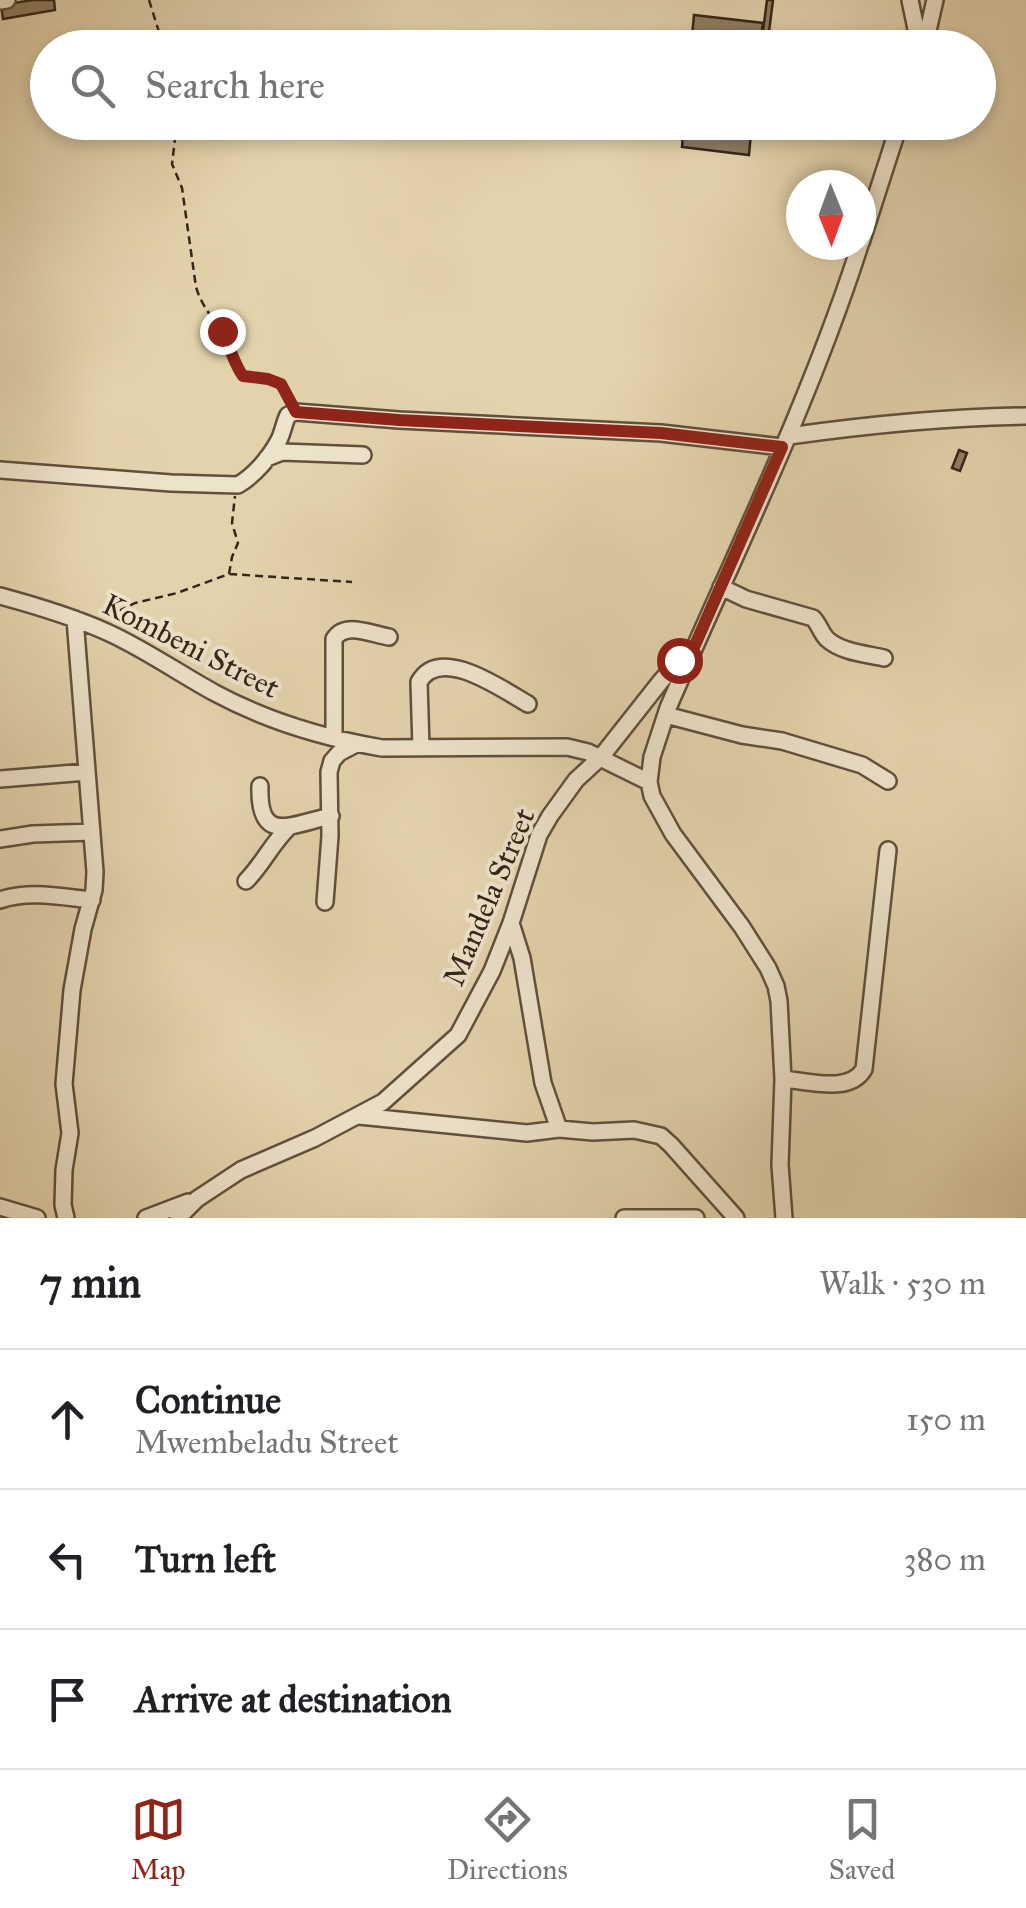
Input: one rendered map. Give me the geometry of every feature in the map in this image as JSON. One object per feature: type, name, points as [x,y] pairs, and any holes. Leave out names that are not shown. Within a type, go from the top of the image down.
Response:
[{"type":"street","points":[[910,0],[918,30]]},
{"type":"street","points":[[927,30],[935,0]]},
{"type":"street","points":[[876,197],[894,140]]},
{"type":"street","points":[[784,1218],[780,1165],[783,1079],[776,986],[742,927],[673,834],[652,796],[649,782],[666,715],[786,442],[856,260]]},
{"type":"street","points":[[0,470],[238,485],[268,458],[288,415],[296,412],[786,442],[853,427],[1026,416]]},
{"type":"street","points":[[268,458],[282,452],[363,455]]},
{"type":"street","points":[[722,587],[762,604],[813,618],[831,642],[884,658]]},
{"type":"street","name":"Kombeni Street","points":[[0,596],[114,635],[245,708],[284,724],[382,748],[567,747],[601,757],[649,782]]},
{"type":"street","points":[[66,1218],[64,1170],[70,1133],[64,1084],[72,990],[95,872],[81,621]]},
{"type":"street","points":[[334,738],[336,634],[343,629],[390,637]]},
{"type":"street","name":"Mandela Street","points":[[178,1218],[197,1199],[241,1170],[315,1138],[382,1102],[458,1035],[492,971],[539,835],[576,780],[601,757],[661,680],[695,645]]},
{"type":"street","points":[[421,748],[420,682],[424,673],[435,667],[464,670],[528,704]]},
{"type":"street","points":[[666,715],[782,741],[862,766],[888,781]]},
{"type":"street","points":[[325,902],[331,816],[328,772],[339,753],[356,744]]},
{"type":"street","points":[[0,779],[87,772]]},
{"type":"street","points":[[260,786],[261,812],[273,824],[289,827],[331,816]]},
{"type":"street","points":[[246,880],[289,827]]},
{"type":"street","points":[[0,838],[92,832]]},
{"type":"street","points":[[783,1079],[845,1084],[859,1077],[864,1069],[888,850]]},
{"type":"street","points":[[0,900],[14,896],[92,900]]},
{"type":"street","points":[[511,923],[522,958],[543,1083],[559,1129]]},
{"type":"street","points":[[357,1116],[526,1133],[559,1129],[634,1130],[662,1136],[736,1218]]},
{"type":"street","points":[[146,1218],[197,1199]]},
{"type":"street","points":[[0,1207],[37,1218]]},
{"type":"street","points":[[624,1218],[696,1218]]},
{"type":"path","points":[[149,0],[158,30]]},
{"type":"path","points":[[175,140],[172,164],[182,188],[200,301],[222,331],[243,376],[281,384],[296,412]]},
{"type":"path","points":[[229,574],[238,543],[232,523],[238,485]]},
{"type":"path","points":[[81,621],[120,612],[134,603],[229,574],[352,582]]},
{"type":"building","points":[[54,0],[55,10],[3,19],[1,5]]},
{"type":"building","points":[[767,0],[773,0],[769,30],[763,30]]},
{"type":"building","points":[[694,15],[763,23],[762,30],[693,30]]},
{"type":"building","points":[[683,140],[750,140],[749,155],[682,147]]},
{"type":"building","points":[[959,450],[967,453],[960,471],[952,468]]},
{"type":"route","points":[[222,331],[243,376],[281,384],[296,412],[661,433],[782,447],[695,645],[679,660]]}]
